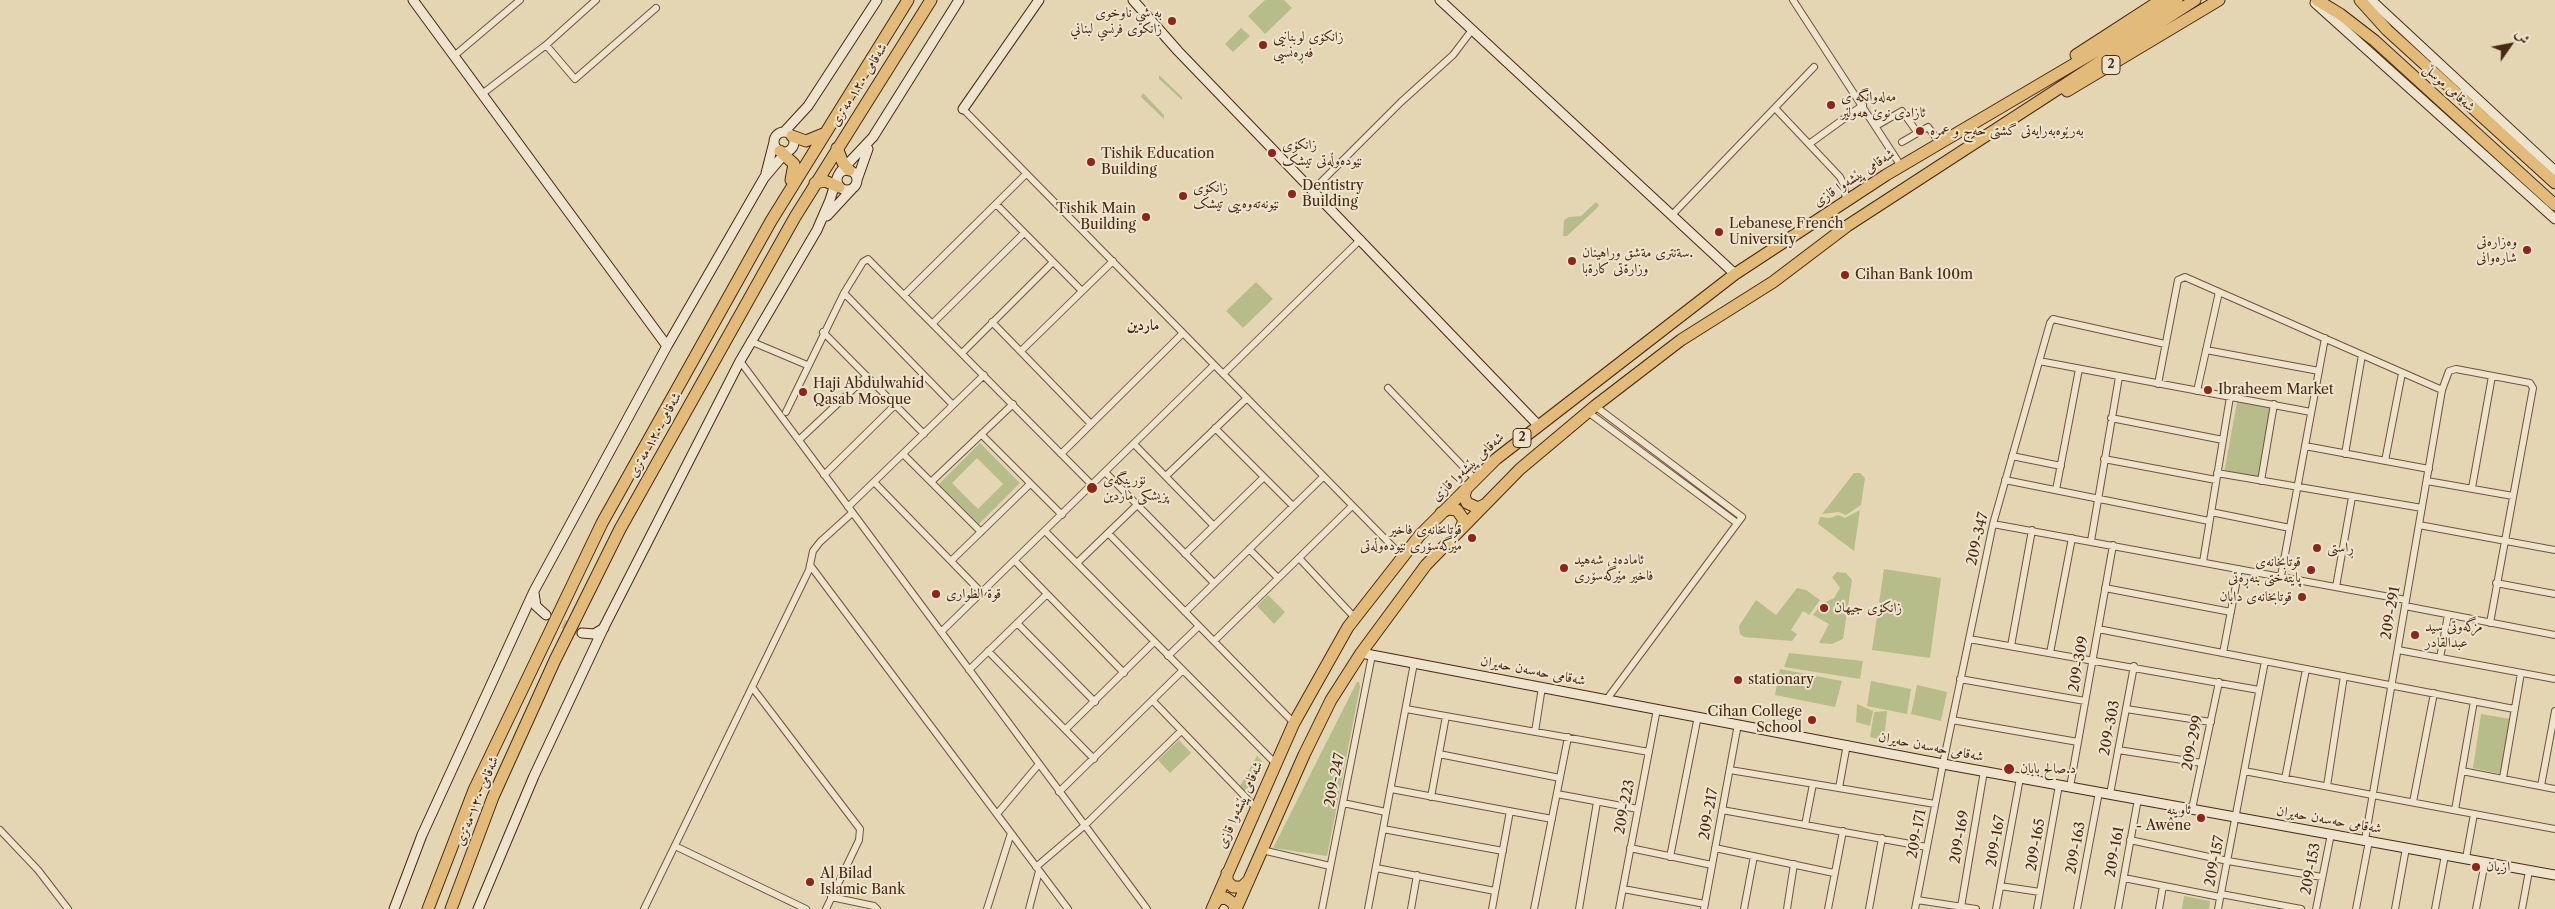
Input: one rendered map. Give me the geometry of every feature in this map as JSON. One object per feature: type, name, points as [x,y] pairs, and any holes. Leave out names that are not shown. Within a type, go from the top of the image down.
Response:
[{"type":"highway","name":"شەقامی ١٢٠ مەتری","points":[[428,909],[474,790],[602,523],[786,195],[908,0]]},
{"type":"highway","name":"شەقامی ١٢٠ مەتری","points":[[451,909],[493,797],[555,660],[620,529],[746,302],[815,183],[931,0]]},
{"type":"highway","name":"شەقامی پێشەوا قازی","points":[[1991,112],[2161,0]]},
{"type":"highway","name":"شەقامی پێشەوا قازی","points":[[1213,907],[1227,871],[1294,723],[1355,618],[1402,556],[1439,514],[1538,425],[1735,274],[1846,200],[1940,142],[2098,50],[2176,0]]},
{"type":"highway","points":[[2002,126],[2195,0]]},
{"type":"highway","name":"2","points":[[1236,909],[1331,700],[1366,654],[1426,565],[1520,469],[1671,347],[1773,282],[1822,242],[2002,126],[2028,116],[2217,1]]},
{"type":"highway","name":"شەقامی موسڵ","points":[[2314,1],[2340,14],[2375,40],[2555,205]]},
{"type":"highway","name":"شەقامی موسڵ","points":[[2364,1],[2376,19],[2555,183]]},
{"type":"highway","points":[[791,137],[806,141],[823,134]]},
{"type":"highway","points":[[815,183],[841,176],[836,148]]},
{"type":"highway","points":[[781,150],[794,162],[786,195]]},
{"type":"highway","points":[[1472,483],[1464,496],[1467,503],[1478,508],[1485,504]]},
{"type":"highway","points":[[1439,514],[1448,509],[1457,510],[1464,520],[1461,528]]},
{"type":"highway","points":[[1227,871],[1227,881],[1233,887],[1242,887],[1249,880]]},
{"type":"highway","points":[[1213,907],[1218,899],[1226,898],[1232,901],[1236,909]]},
{"type":"street","points":[[413,0],[667,346]]},
{"type":"street","points":[[454,56],[520,0]]},
{"type":"street","points":[[482,94],[546,44],[596,0]]},
{"type":"street","points":[[764,178],[781,150],[792,148],[791,137],[808,106],[877,0]]},
{"type":"street","points":[[478,909],[534,776],[604,627],[750,341],[816,230],[841,176],[873,137],[959,0]]},
{"type":"street","points":[[1039,0],[963,109],[1402,556]]},
{"type":"street","points":[[1133,0],[1178,51],[1538,425]]},
{"type":"street","points":[[1440,0],[1735,274]]},
{"type":"street","points":[[1793,0],[1901,166]]},
{"type":"street","points":[[2314,1],[2555,219]]},
{"type":"street","points":[[2364,1],[2555,171]]},
{"type":"street","points":[[546,44],[574,79],[656,8]]},
{"type":"street","points":[[1025,22],[1028,32]]},
{"type":"street","points":[[1316,188],[1401,102],[1453,55],[1472,30]]},
{"type":"street","points":[[1171,41],[1181,48],[1316,188],[1361,239]]},
{"type":"street","points":[[1672,214],[1814,67]]},
{"type":"street","points":[[1809,144],[1863,105]]},
{"type":"street","points":[[1775,108],[1840,177],[1845,189],[1846,200]]},
{"type":"street","points":[[1876,126],[1902,111],[1917,132]]},
{"type":"street","points":[[1902,142],[1928,127],[1940,142]]},
{"type":"street","points":[[394,909],[422,834],[534,591],[667,346],[781,150],[779,134],[791,137]]},
{"type":"street","points":[[816,230],[852,189],[873,137]]},
{"type":"street","points":[[841,176],[855,174],[857,180]]},
{"type":"street","points":[[905,294],[1026,174]]},
{"type":"street","points":[[841,176],[845,190],[852,189]]},
{"type":"street","points":[[996,204],[1082,291]]},
{"type":"street","points":[[933,323],[1024,233]]},
{"type":"street","points":[[1223,374],[1361,239]]},
{"type":"street","points":[[786,412],[844,293],[863,262],[868,259],[905,294],[1092,485]]},
{"type":"street","points":[[1021,351],[1113,261]]},
{"type":"street","points":[[962,353],[1053,262]]},
{"type":"street","points":[[2158,384],[2178,280],[2185,277],[2442,390],[2449,371],[2456,369],[2530,383],[2533,388],[2490,623]]},
{"type":"street","points":[[2197,391],[2218,292]]},
{"type":"street","points":[[844,293],[953,405]]},
{"type":"street","name":"209-347","points":[[1943,764],[1993,524],[2050,323],[2053,319],[2166,344]]},
{"type":"street","points":[[992,322],[1091,424]]},
{"type":"street","points":[[824,332],[924,434]]},
{"type":"street","points":[[1061,454],[1183,333]]},
{"type":"street","points":[[2281,576],[2325,338]]},
{"type":"street","points":[[750,341],[808,365]]},
{"type":"street","points":[[2206,350],[2319,371]]},
{"type":"street","points":[[2345,454],[2362,355]]},
{"type":"street","points":[[740,360],[1147,909]]},
{"type":"street","points":[[2039,360],[2119,377],[2312,412]]},
{"type":"street","points":[[941,632],[1214,366]]},
{"type":"street","points":[[2056,490],[2079,369]]},
{"type":"street","points":[[2385,461],[2402,373]]},
{"type":"street","points":[[644,909],[810,565],[817,545],[874,482],[984,375]]},
{"type":"street","points":[[799,440],[867,376]]},
{"type":"street","points":[[2472,488],[2492,376]]},
{"type":"street","points":[[2091,541],[2119,377]]},
{"type":"street","points":[[1388,388],[1472,483]]},
{"type":"street","name":"209-291","points":[[2356,909],[2373,795],[2442,390]]},
{"type":"street","points":[[2202,562],[2230,396]]},
{"type":"street","points":[[1166,476],[1247,398]]},
{"type":"street","points":[[931,482],[1013,404]]},
{"type":"street","points":[[2261,481],[2274,404]]},
{"type":"street","points":[[824,474],[895,405]]},
{"type":"street","points":[[1592,409],[1742,516],[1607,699]]},
{"type":"street","points":[[1592,409],[1737,523]]},
{"type":"street","points":[[2111,418],[2223,440]]},
{"type":"street","points":[[1215,428],[1293,506]]},
{"type":"street","points":[[982,434],[1062,515]]},
{"type":"street","points":[[1134,444],[1214,526]]},
{"type":"street","points":[[2305,446],[2429,469]]},
{"type":"street","points":[[903,454],[981,532]]},
{"type":"street","points":[[2012,456],[2061,466]]},
{"type":"street","points":[[2104,458],[2261,481],[2422,508]]},
{"type":"street","points":[[1105,472],[1214,583]]},
{"type":"street","points":[[1185,612],[1323,477]]},
{"type":"street","points":[[1185,554],[1264,478]]},
{"type":"street","points":[[2006,480],[2209,521]]},
{"type":"street","points":[[2427,481],[2513,496]]},
{"type":"street","points":[[874,482],[982,592]]},
{"type":"street","points":[[951,561],[1030,484]]},
{"type":"street","points":[[2336,587],[2352,497]]},
{"type":"street","points":[[1077,564],[1137,505]]},
{"type":"street","points":[[1214,642],[1352,506]]},
{"type":"street","points":[[2211,512],[2290,528]]},
{"type":"street","points":[[1993,524],[2281,576],[2406,603],[2448,615],[2555,635]]},
{"type":"street","points":[[2420,525],[2555,550]]},
{"type":"street","points":[[2010,646],[2032,530]]},
{"type":"street","points":[[1045,531],[1275,763]]},
{"type":"street","points":[[1108,533],[1294,723]]},
{"type":"street","points":[[2050,653],[2072,538]]},
{"type":"street","name":"209-309","points":[[2070,787],[2113,545]]},
{"type":"street","points":[[1249,549],[1278,578]]},
{"type":"street","points":[[1299,558],[1355,618]]},
{"type":"street","points":[[1015,561],[1124,673]]},
{"type":"street","points":[[810,565],[1038,869],[1064,907]]},
{"type":"street","points":[[2223,653],[2239,569]]},
{"type":"street","points":[[2496,583],[2555,594]]},
{"type":"street","points":[[2105,588],[2231,612]]},
{"type":"street","points":[[534,591],[536,606],[546,615]]},
{"type":"street","points":[[969,670],[1047,594]]},
{"type":"street","points":[[2440,658],[2448,615]]},
{"type":"street","points":[[1017,623],[1095,702]]},
{"type":"street","points":[[1168,656],[1198,626]]},
{"type":"street","points":[[582,633],[594,634],[604,627]]},
{"type":"street","points":[[2098,629],[2514,709]]},
{"type":"street","points":[[1969,638],[2260,690]]},
{"type":"street","points":[[1066,729],[1154,642]]},
{"type":"street","points":[[2398,650],[2555,679]]},
{"type":"street","points":[[988,651],[1094,758]]},
{"type":"street","name":"شەقامی حەسەن حەیران","points":[[1366,654],[1847,744],[1943,764],[2555,875]]},
{"type":"street","name":"209-247","points":[[1322,909],[1343,804],[1366,654]]},
{"type":"street","name":"209-157","points":[[2218,909],[2265,661]]},
{"type":"street","points":[[1368,909],[1414,663]]},
{"type":"street","name":"209-303","points":[[2110,794],[2134,666]]},
{"type":"street","points":[[2285,779],[2306,669]]},
{"type":"street","points":[[1059,792],[1182,671]]},
{"type":"street","points":[[2503,778],[2520,673]]},
{"type":"street","points":[[2327,786],[2344,676]]},
{"type":"street","points":[[1960,679],[2085,701]]},
{"type":"street","name":"209-299","points":[[2192,809],[2219,682]]},
{"type":"street","points":[[752,687],[860,829],[859,840],[826,909]]},
{"type":"street","points":[[1535,732],[1542,687]]},
{"type":"street","points":[[2413,802],[2434,693]]},
{"type":"street","points":[[1153,701],[1256,808]]},
{"type":"street","points":[[2455,810],[2474,701]]},
{"type":"street","points":[[1406,709],[1648,752]]},
{"type":"street","name":"209-223","points":[[1619,909],[1657,709]]},
{"type":"street","points":[[2126,709],[2211,722]]},
{"type":"street","points":[[2541,786],[2555,711]]},
{"type":"street","points":[[1431,797],[1446,716]]},
{"type":"street","points":[[1670,857],[1698,716]]},
{"type":"street","points":[[1952,720],[2078,742]]},
{"type":"street","name":"209-217","points":[[1705,907],[1738,724]]},
{"type":"street","points":[[1029,909],[1038,869],[1181,731]]},
{"type":"street","points":[[1534,909],[1568,737]]},
{"type":"street","points":[[1839,788],[1847,744]]},
{"type":"street","points":[[2118,750],[2202,764]]},
{"type":"street","points":[[1439,754],[1560,778]]},
{"type":"street","points":[[997,814],[1039,764]]},
{"type":"street","name":"209-171","points":[[1916,909],[1943,764]]},
{"type":"street","points":[[1730,770],[1935,804]]},
{"type":"street","name":"209-169","points":[[1960,907],[1984,771]]},
{"type":"street","points":[[2244,771],[2555,829]]},
{"type":"street","points":[[2462,771],[2555,789]]},
{"type":"street","name":"209-167","points":[[1996,909],[2020,778]]},
{"type":"street","points":[[1804,825],[1813,784]]},
{"type":"street","name":"209-165","points":[[2037,909],[2059,785]]},
{"type":"street","points":[[1391,789],[1552,819]]},
{"type":"street","name":"209-163","points":[[2077,909],[2099,792]]},
{"type":"street","points":[[1557,794],[1638,809]]},
{"type":"street","name":"209-161","points":[[2118,909],[2138,799]]},
{"type":"street","points":[[1579,909],[1598,802]]},
{"type":"street","points":[[1343,804],[1386,812]]},
{"type":"street","points":[[1722,810],[1927,847]]},
{"type":"street","points":[[1492,909],[1510,811]]},
{"type":"street","points":[[2466,858],[2474,814]]},
{"type":"street","points":[[1383,829],[1503,851]]},
{"type":"street","points":[[0,830],[38,870],[68,909]]},
{"type":"street","points":[[1828,909],[1843,831]]},
{"type":"street","points":[[987,909],[1011,833]]},
{"type":"street","name":"209-153","points":[[2316,909],[2331,834]]},
{"type":"street","points":[[1869,909],[1882,838]]},
{"type":"street","points":[[2130,840],[2228,861],[2322,877]]},
{"type":"street","points":[[675,846],[806,909]]},
{"type":"street","points":[[1630,848],[1712,865]]},
{"type":"street","points":[[1715,848],[1834,873]]},
{"type":"street","points":[[2395,909],[2406,848]]},
{"type":"street","points":[[1262,850],[1330,866]]},
{"type":"street","points":[[2435,909],[2445,855]]},
{"type":"street","points":[[1744,909],[1754,856]]},
{"type":"street","points":[[2476,909],[2484,862]]},
{"type":"street","points":[[1787,909],[1794,864]]},
{"type":"street","points":[[1376,868],[1495,891]]},
{"type":"street","points":[[2522,909],[2530,871]]},
{"type":"street","points":[[1410,909],[1417,875]]},
{"type":"street","points":[[2124,878],[2221,895],[2275,907],[2301,909]]},
{"type":"street","points":[[2000,886],[2040,892]]},
{"type":"street","points":[[2159,909],[2164,886]]},
{"type":"street","points":[[1623,888],[1705,907]]},
{"type":"street","points":[[831,897],[874,906],[877,909]]},
{"type":"street","points":[[1917,900],[1976,909]]},
{"type":"green space","points":[[1265,0],[1284,0],[1292,8],[1265,34],[1248,16]]},
{"type":"green space","points":[[1241,28],[1250,36],[1233,52],[1225,44]]},
{"type":"green space","points":[[1159,75],[1182,97],[1182,100],[1159,79]]},
{"type":"green space","points":[[1143,93],[1164,115],[1164,119],[1141,97]]},
{"type":"green space","points":[[1596,202],[1599,205],[1597,208],[1567,236],[1563,236],[1564,220],[1569,217],[1581,216]]},
{"type":"green space","points":[[1256,282],[1273,299],[1243,328],[1226,311]]},
{"type":"green space","points":[[2237,402],[2271,408],[2260,479],[2224,473]]},
{"type":"green space","points":[[980,443],[1020,483],[979,524],[939,484]],"holes":[[[977,458],[1003,484],[978,509],[952,483]]]},
{"type":"green space","points":[[1854,473],[1860,473],[1865,478],[1861,505],[1846,515],[1839,512],[1822,514]]},
{"type":"green space","points":[[1860,510],[1854,551],[1818,524],[1820,517],[1830,518],[1838,515],[1845,518]]},
{"type":"green space","points":[[1884,569],[1941,578],[1930,658],[1872,650]]},
{"type":"green space","points":[[1837,572],[1846,573],[1852,580],[1843,639],[1832,644],[1819,643],[1829,624],[1813,615],[1821,604],[1834,598],[1840,588],[1832,577]]},
{"type":"green space","points":[[1797,588],[1806,590],[1820,600],[1809,615],[1803,611],[1791,630],[1797,634],[1792,641],[1744,637],[1740,634],[1739,626],[1756,600],[1776,615]]},
{"type":"green space","points":[[1268,595],[1285,612],[1274,624],[1257,606]]},
{"type":"green space","points":[[1789,653],[1863,661],[1860,679],[1784,667]]},
{"type":"green space","points":[[1780,669],[1842,681],[1835,707],[1775,695]]},
{"type":"green space","points":[[1871,681],[1911,689],[1907,714],[1867,706]]},
{"type":"green space","points":[[1357,682],[1359,682],[1360,687],[1327,856],[1273,848]]},
{"type":"green space","points":[[1917,685],[1947,692],[1941,721],[1911,714]]},
{"type":"green space","points":[[1857,704],[1873,711],[1870,726],[1856,722]]},
{"type":"green space","points":[[1887,711],[1884,740],[1870,737],[1874,712]]},
{"type":"green space","points":[[2481,714],[2511,719],[2501,774],[2473,768]]},
{"type":"green space","points":[[1179,740],[1191,753],[1170,773],[1158,760]]},
{"type":"green space","points":[[1257,756],[1262,761],[1248,790],[1244,790],[1240,786]]},
{"type":"green space","points":[[2184,896],[2210,901],[2209,909],[2182,909]]},
{"type":"tunnel","points":[[551,618],[582,633]]},
{"type":"place","name":"به شي ناوخوى زانكوى فرنسي لبناني","points":[[1172,21]]},
{"type":"place","name":"زانکۆی لوبنانیی فەڕەنسیی","points":[[1263,45]]},
{"type":"place","name":"مەلەوانگە ی ئازادی نوێ هەولێر","points":[[1831,105]]},
{"type":"place","name":"بەرێوەبەرایەتی گشتی حەج و عمرە","points":[[1920,131]]},
{"type":"place","name":"زانکۆی نێودەوڵەتی تیشک","points":[[1272,153]]},
{"type":"place","name":"Tishik Education Building","points":[[1091,162]]},
{"type":"place","name":"Dentistry Building","points":[[1292,194]]},
{"type":"place","name":"زانکۆی نێونەتەوەییی تیشک","points":[[1183,196]]},
{"type":"place","name":"Tishik Main Building","points":[[1146,217]]},
{"type":"place","name":"Lebanese French University","points":[[1719,232]]},
{"type":"place","name":"وەزارەتی شارەوانی","points":[[2527,250]]},
{"type":"place","name":"سةنترى مةشق وراهينان. وزارةتى كارةبا","points":[[1572,261]]},
{"type":"place","name":"Cihan Bank 100m","points":[[1845,275]]},
{"type":"place","name":"Ibraheem Market","points":[[2208,390]]},
{"type":"place","name":"Haji Abdulwahid Qasab Mosque","points":[[803,392]]},
{"type":"place","name":"نۆرینگەی پزیشکی ماردین","points":[[1092,488]]},
{"type":"place","name":"قوتابخانەی فاخیر مێرگەسۆری نێودەوڵەتی","points":[[1472,538]]},
{"type":"place","name":"ڕاستی","points":[[2317,548]]},
{"type":"place","name":"ئامادەیی شەهید فاخیر مێرگەسۆری","points":[[1564,568]]},
{"type":"place","name":"قوتابخانەی پایتەختی بنەڕەتی","points":[[2311,570]]},
{"type":"place","name":"قوة الطواری","points":[[936,594]]},
{"type":"place","name":"قوتابخانەی دابان","points":[[2302,597]]},
{"type":"place","name":"زانکۆی جیھان","points":[[1824,608]]},
{"type":"place","name":"مزگەوتی سید عبدالقادر","points":[[2415,635]]},
{"type":"place","name":"stationary","points":[[1738,680]]},
{"type":"place","name":"Cihan College School","points":[[1812,720]]},
{"type":"place","name":"د.صالح بابان","points":[[2009,769]]},
{"type":"place","name":"ئاوینە - Awêne","points":[[2201,818]]},
{"type":"place","name":"ازيان","points":[[2476,867]]},
{"type":"place","name":"Al Bilad Islamic Bank","points":[[810,882]]},
{"type":"district","name":"ماردین","points":[[1143,326]]}]
